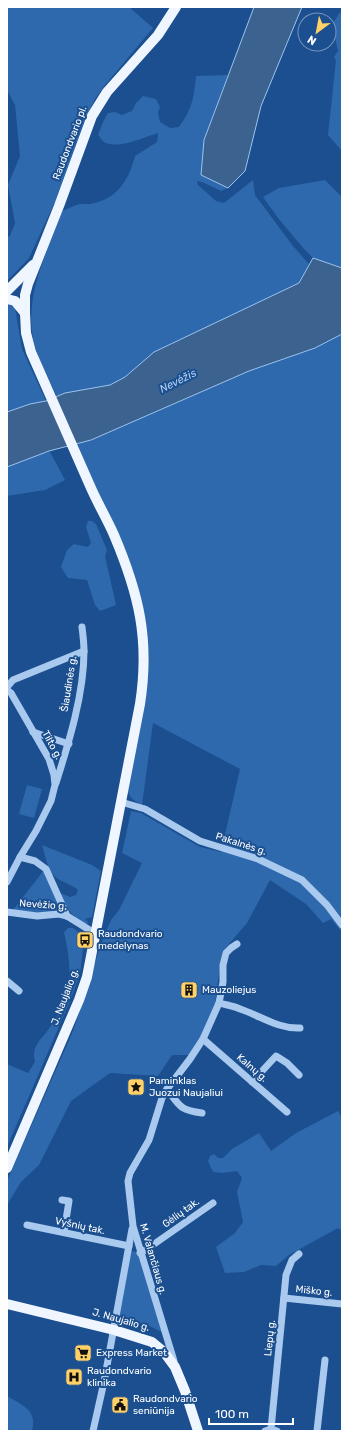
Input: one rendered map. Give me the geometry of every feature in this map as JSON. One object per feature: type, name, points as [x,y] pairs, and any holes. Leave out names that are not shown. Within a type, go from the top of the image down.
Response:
[{"type":"main road","name":"Raudondvario pl.","points":[[26,295],[30,276],[59,206],[92,116],[107,92],[158,35],[176,7]]},
{"type":"main road","name":"Raudondvario pl.","points":[[7,291],[36,262]]},
{"type":"main road","points":[[7,291],[14,291],[26,295]]},
{"type":"main road","points":[[11,300],[26,295]]},
{"type":"main road","points":[[25,312],[26,295]]},
{"type":"main road","points":[[11,300],[25,312]]},
{"type":"main road","name":"J. Naujalio g.","points":[[7,1168],[83,988],[96,934],[142,687],[144,668],[143,634],[138,601],[129,573],[113,533],[28,343],[25,312]]},
{"type":"main road","name":"J. Naujalio g.","points":[[7,1304],[114,1330],[152,1342],[164,1352],[176,1367],[198,1431]]},
{"type":"street","name":"Šiaudinės g.","points":[[56,785],[69,744],[81,684],[84,651],[82,626]]},
{"type":"street","points":[[7,688],[13,680],[84,651]]},
{"type":"street","name":"Tilto g.","points":[[7,688],[49,759],[56,785]]},
{"type":"street","points":[[33,732],[69,744]]},
{"type":"street","points":[[7,882],[36,831],[51,801],[56,785]]},
{"type":"street","name":"Pakalnės g.","points":[[121,802],[145,809],[200,841],[258,859],[302,880],[327,905],[342,925]]},
{"type":"street","points":[[20,857],[35,861],[46,869],[68,916]]},
{"type":"street","name":"Nevėžio g.","points":[[7,912],[37,916],[59,914],[68,916],[96,934]]},
{"type":"street","name":"M. Valančiaus g.","points":[[176,1367],[132,1226],[128,1181],[130,1173],[153,1130],[158,1105],[167,1089],[203,1039],[219,1003],[224,982],[223,964],[226,953],[238,944]]},
{"type":"street","points":[[7,981],[19,991]]},
{"type":"street","points":[[219,1003],[239,1008],[279,1026],[300,1028]]},
{"type":"street","name":"Kalnų g.","points":[[203,1039],[288,1112]]},
{"type":"street","points":[[252,1082],[276,1056],[287,1063],[299,1075]]},
{"type":"street","points":[[167,1089],[183,1109],[202,1113]]},
{"type":"street","points":[[62,1200],[69,1201],[64,1232]]},
{"type":"street","name":"Gėlių tak.","points":[[140,1253],[213,1203]]},
{"type":"street","name":"Vyšnių tak.","points":[[27,1225],[129,1246]]},
{"type":"street","points":[[93,1431],[114,1330],[132,1226]]},
{"type":"street","name":"Liepų g.","points":[[271,1430],[286,1274],[292,1260],[299,1254]]},
{"type":"street","name":"Miško g.","points":[[284,1298],[342,1304]]},
{"type":"street","points":[[317,1431],[325,1360]]},
{"type":"shaded area","points":[[7,7],[129,7],[153,28],[95,99],[84,122],[55,202],[29,258],[7,281],[7,237],[10,236],[15,223],[8,185],[20,156],[15,105],[7,90]]},
{"type":"shaded area","points":[[340,12],[342,16],[342,151],[328,135],[336,60],[334,57],[338,51],[337,17]]},
{"type":"shaded area","points":[[228,75],[204,140],[201,175],[228,188],[221,191],[197,181],[198,185],[216,201],[224,203],[253,180],[255,195],[293,246],[309,264],[299,283],[154,352],[125,377],[110,385],[65,393],[57,397],[41,363],[34,343],[31,326],[34,292],[38,276],[62,211],[80,204],[99,202],[114,193],[120,188],[129,174],[135,156],[157,142],[158,133],[124,144],[117,145],[104,142],[98,135],[103,122],[108,113],[115,112],[122,115],[132,111],[136,103],[143,96],[156,99],[160,107],[158,113],[160,122],[170,128],[179,127],[187,115],[192,103],[196,76]]},
{"type":"shaded area","points":[[325,180],[342,197],[342,268],[313,258],[278,218],[263,197],[279,188]]},
{"type":"shaded area","points":[[7,303],[15,308],[22,349],[46,401],[30,404],[7,412]]},
{"type":"shaded area","points":[[342,334],[342,932],[331,919],[323,923],[306,904],[270,880],[247,923],[222,952],[215,1003],[202,1034],[189,1055],[172,1055],[158,1076],[110,1073],[71,1101],[39,1165],[21,1182],[7,1205],[7,1181],[73,1031],[100,946],[111,920],[119,910],[142,863],[122,853],[131,811],[141,813],[200,847],[221,852],[240,769],[153,723],[142,805],[133,800],[130,796],[128,791],[148,660],[110,519],[77,444],[91,440],[249,371],[315,348]]},
{"type":"shaded area","points":[[49,450],[65,480],[45,490],[7,496],[7,467]]},
{"type":"shaded area","points":[[88,521],[92,521],[96,524],[107,550],[105,556],[116,605],[100,611],[95,605],[87,580],[68,578],[61,567],[67,550],[74,544],[88,547],[91,543],[86,527]]},
{"type":"shaded area","points":[[27,785],[42,789],[34,818],[19,814]]},
{"type":"shaded area","points":[[42,845],[92,865],[101,871],[92,917],[85,919],[89,923],[85,924],[80,921],[67,907],[60,893],[70,897],[76,895],[78,890],[58,879],[52,873],[47,864]]},
{"type":"shaded area","points":[[44,870],[63,910],[41,914],[13,910]]},
{"type":"shaded area","points":[[68,928],[73,928],[81,934],[83,949],[80,973],[71,999],[7,1147],[7,1064],[28,1073],[35,1062],[34,1052],[37,1044],[53,1023],[64,1004],[70,975],[69,958],[64,932]]},
{"type":"shaded area","points":[[338,1111],[342,1118],[342,1231],[338,1228],[289,1255],[276,1266],[261,1265],[244,1272],[225,1273],[216,1247],[235,1233],[243,1222],[237,1192],[242,1178],[237,1171],[222,1173],[213,1172],[208,1161],[210,1156],[214,1154],[218,1158],[223,1158],[232,1149],[259,1133],[271,1151],[296,1133]]},
{"type":"shaded area","points":[[132,1251],[136,1252],[139,1257],[162,1332],[145,1324],[118,1318],[130,1253]]},
{"type":"shaded area","points":[[7,1396],[23,1405],[31,1413],[33,1418],[32,1431],[7,1431]]},
{"type":"water","points":[[254,7],[302,7],[300,12],[297,12],[297,19],[261,106],[245,171],[228,188],[201,175],[204,140]]},
{"type":"water","name":"Nevėžis","points":[[313,258],[342,268],[342,334],[315,348],[249,371],[91,440],[49,451],[7,467],[7,412],[30,404],[46,401],[65,393],[110,385],[125,377],[154,352],[299,283]]},
{"type":"place","name":"Raudondvario medelynas","points":[[85,940]]},
{"type":"place","name":"Mauzoliejus","points":[[189,990]]},
{"type":"place","name":"Paminklas Juozui Naujaliui","points":[[136,1087]]},
{"type":"place","name":"Express Market","points":[[83,1353]]},
{"type":"place","name":"Raudondvario klinika","points":[[74,1377]]},
{"type":"place","name":"Raudondvario seniūnija","points":[[120,1405]]}]
